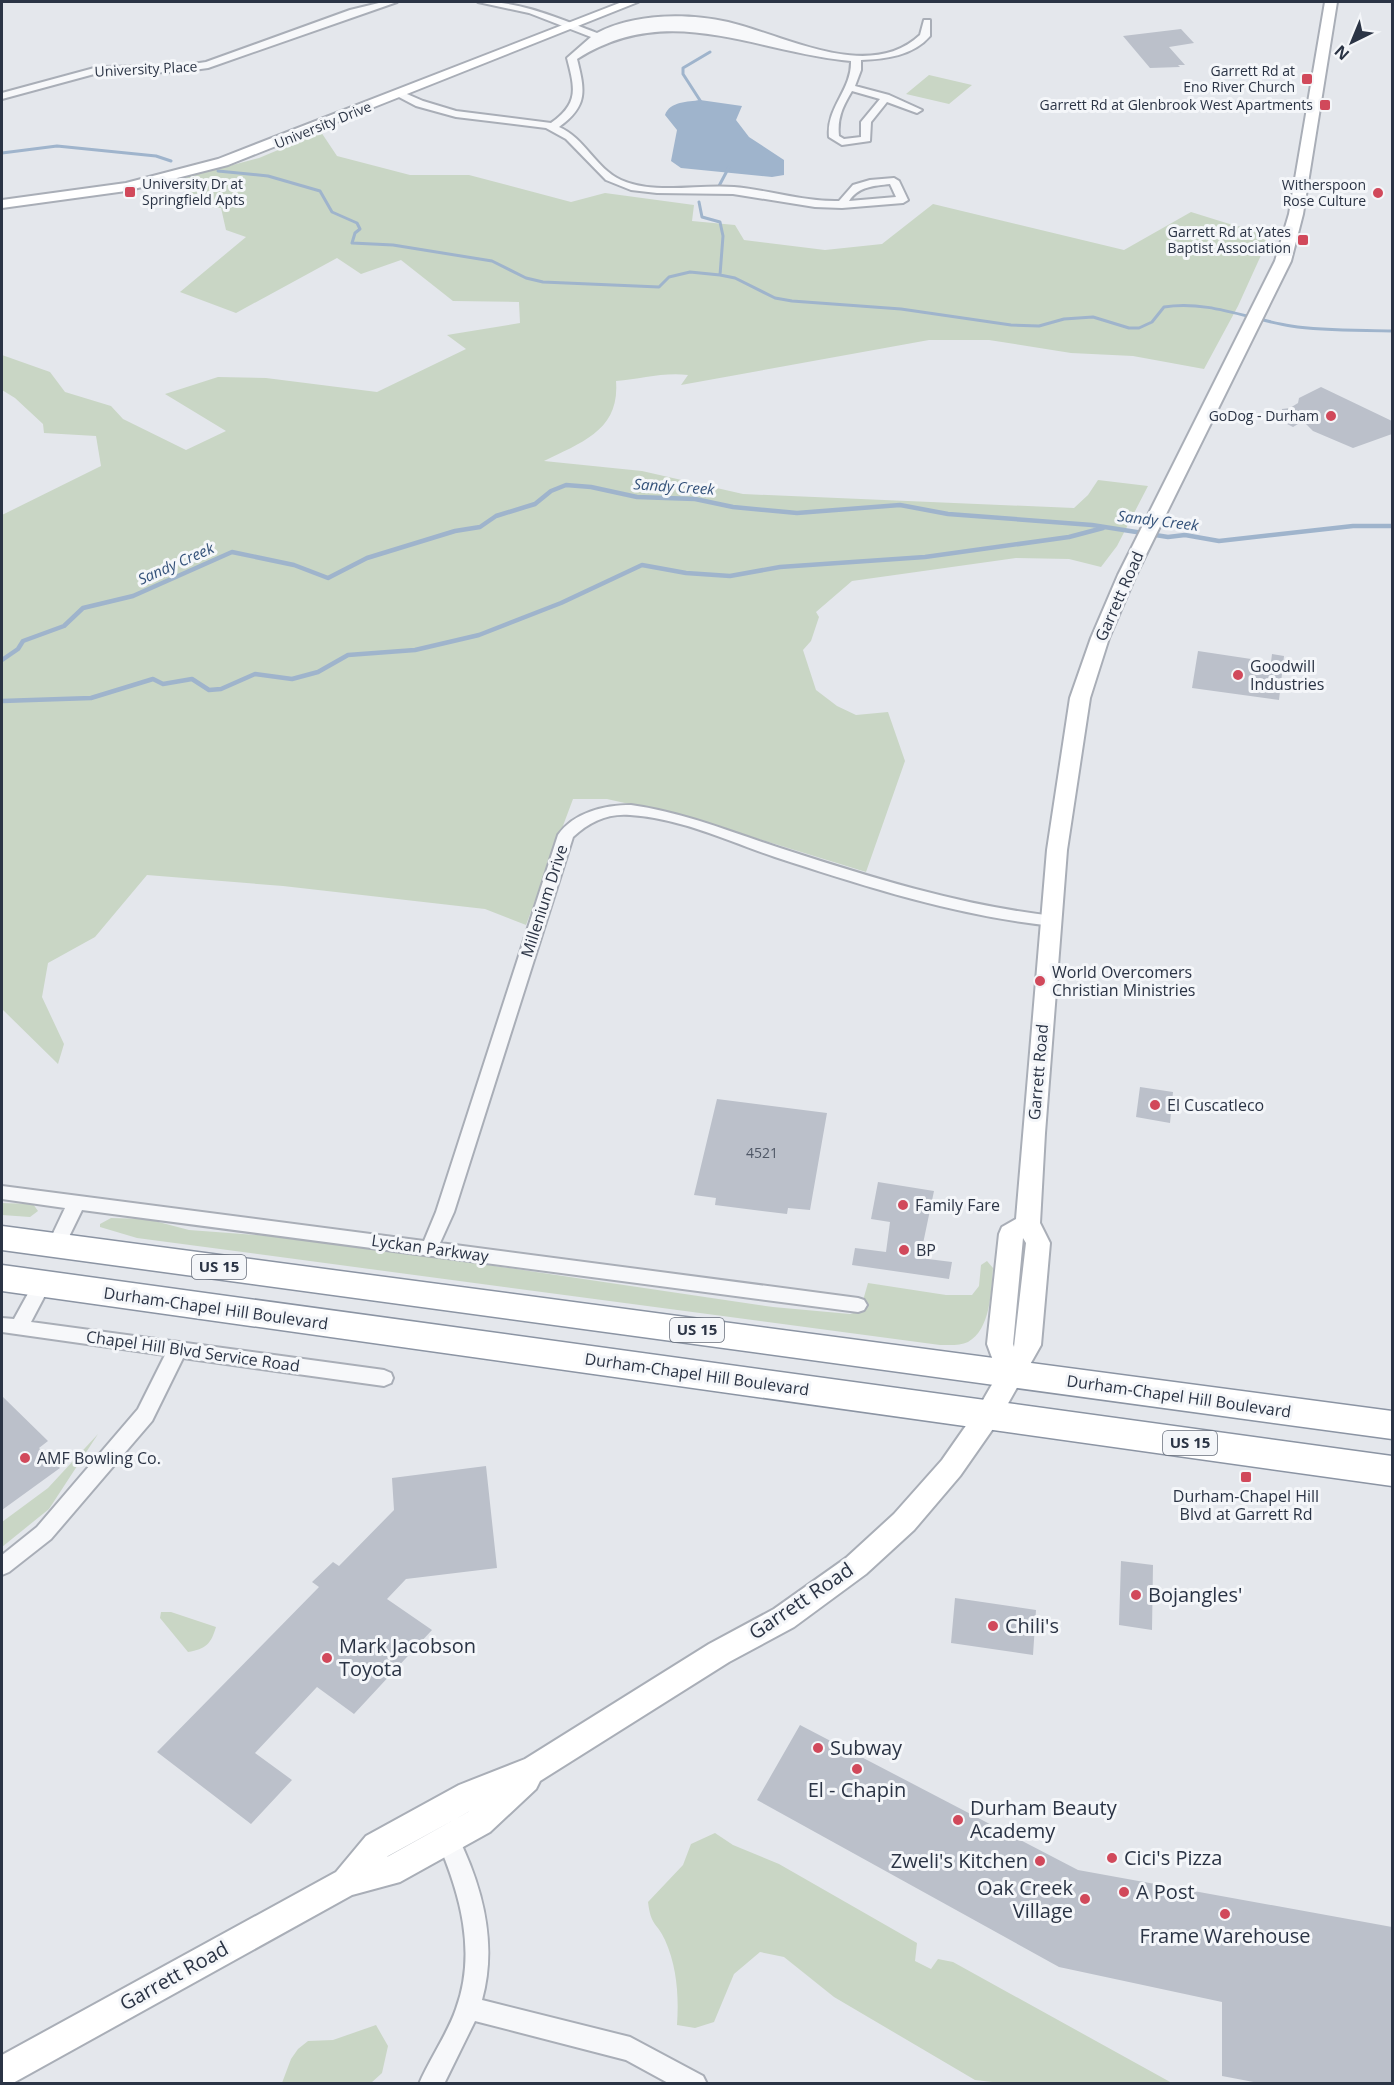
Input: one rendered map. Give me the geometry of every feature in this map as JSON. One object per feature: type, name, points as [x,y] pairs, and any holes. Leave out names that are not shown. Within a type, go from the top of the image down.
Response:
[{"type":"highway","name":"Durham-Chapel Hill Boulevard","points":[[2,1238],[1392,1425]]},
{"type":"highway","points":[[2,1257],[38,1260],[50,1254],[56,1246]]},
{"type":"highway","points":[[42,1284],[57,1275],[79,1269],[259,1284],[383,1288]]},
{"type":"highway","name":"Durham-Chapel Hill Boulevard","points":[[2,1278],[1392,1471]]},
{"type":"street","name":"University Place","points":[[2,96],[98,70],[179,69],[208,65],[353,12],[392,2]]},
{"type":"street","points":[[483,2],[521,9],[598,37]]},
{"type":"street","name":"University Drive","points":[[2,204],[100,192],[174,176],[262,149],[565,24],[608,2]]},
{"type":"street","name":"University Drive","points":[[2,196],[115,180],[203,159],[565,24],[632,2]]},
{"type":"street","name":"Garrett Road","points":[[347,1882],[377,1846],[470,1795],[535,1769],[719,1653],[784,1618],[856,1566],[928,1496],[966,1449],[988,1415],[1010,1373],[1000,1344],[1011,1234],[1028,1222],[1039,1060],[1053,921],[1060,819],[1080,698],[1100,638],[1140,549],[1283,261],[1296,214],[1330,2]]},
{"type":"street","points":[[552,127],[574,111],[579,98],[572,58],[598,37],[624,27],[650,22],[703,21],[746,31],[804,52],[856,58],[895,54],[915,44],[925,36],[927,22]]},
{"type":"street","points":[[856,58],[858,68],[850,88],[834,113],[831,127],[834,137],[842,142],[866,139],[866,122],[886,97]]},
{"type":"street","points":[[850,88],[886,97],[917,110]]},
{"type":"street","points":[[400,94],[440,112],[552,127],[572,139],[617,182],[680,191],[724,190],[803,203],[842,205],[903,200],[894,181],[860,183],[846,194],[842,205]]},
{"type":"street","name":"Millenium Drive","points":[[430,1247],[445,1212],[566,835],[580,821],[595,813],[630,810],[678,820],[931,902],[1019,918],[1053,921]]},
{"type":"street","name":"Lyckan Parkway","points":[[2,1193],[430,1247],[642,1278],[858,1305]]},
{"type":"street","points":[[56,1246],[76,1203]]},
{"type":"street","points":[[10,1326],[42,1284]]},
{"type":"street","name":"Chapel Hill Blvd Service Road","points":[[10,1326],[384,1378]]},
{"type":"street","points":[[2,1566],[44,1533],[145,1415],[177,1349]]},
{"type":"street","name":"Garrett Road","points":[[2,2072],[347,1882],[389,1872],[448,1840],[479,1822],[535,1769]]},
{"type":"street","points":[[431,2084],[468,2008],[475,1973],[474,1905],[466,1877],[448,1840]]},
{"type":"street","points":[[468,2008],[630,2049],[695,2084]]},
{"type":"green space","points":[[929,75],[972,85],[949,104],[906,94]]},
{"type":"green space","points":[[321,132],[337,156],[410,175],[469,175],[571,202],[605,193],[694,205],[692,221],[735,225],[744,240],[825,250],[882,244],[933,204],[1124,250],[1191,212],[1236,226],[1272,231],[1238,306],[1204,369],[1133,356],[1071,353],[989,340],[929,340],[681,385],[688,375],[661,375],[616,381],[616,398],[612,412],[605,423],[585,440],[544,461],[642,471],[743,494],[1074,508],[1088,495],[1098,480],[1148,486],[1117,546],[1101,567],[1069,559],[1016,558],[852,581],[816,612],[819,617],[811,641],[803,650],[816,690],[837,706],[856,715],[888,712],[905,761],[866,872],[687,817],[607,799],[573,799],[526,925],[485,909],[283,886],[147,875],[95,937],[48,963],[42,997],[64,1044],[58,1064],[2,1009],[2,515],[101,466],[96,436],[44,433],[43,424],[15,398],[2,390],[2,355],[50,372],[65,392],[111,406],[123,419],[186,450],[226,431],[165,394],[218,377],[266,378],[377,392],[466,349],[447,335],[520,323],[519,302],[453,301],[401,260],[361,274],[337,258],[236,313],[180,292],[246,237],[226,230],[221,208],[188,206],[184,178],[259,158]]},
{"type":"green space","points":[[2,1203],[33,1204],[38,1211],[30,1217],[2,1215]]},
{"type":"green space","points":[[111,1218],[147,1219],[189,1230],[360,1246],[773,1307],[850,1314],[860,1311],[868,1283],[946,1295],[972,1295],[979,1286],[981,1265],[987,1261],[993,1268],[988,1309],[976,1336],[965,1343],[940,1345],[137,1238],[100,1227],[100,1224]]},
{"type":"green space","points":[[98,1434],[49,1509],[2,1547],[2,1522],[48,1488]]},
{"type":"green space","points":[[161,1612],[171,1612],[216,1627],[212,1638],[207,1645],[188,1652],[160,1618]]},
{"type":"green space","points":[[715,1833],[733,1845],[779,1864],[917,1943],[915,1961],[931,1969],[938,1959],[953,1962],[1172,2083],[1010,2084],[975,2080],[834,1997],[784,1957],[760,1952],[734,1974],[714,2022],[695,2028],[677,2025],[678,2003],[675,1971],[665,1940],[651,1916],[648,1902],[683,1865],[691,1844]]},
{"type":"green space","points":[[376,2025],[388,2046],[382,2073],[371,2083],[282,2083],[291,2059],[308,2041],[333,2040]]},
{"type":"water","points":[[700,100],[742,106],[736,120],[749,137],[784,160],[784,175],[772,177],[681,168],[671,161],[677,130],[665,115],[667,110],[675,105]]},
{"type":"building","points":[[1181,29],[1194,43],[1169,47],[1185,65],[1178,65],[1180,67],[1150,68],[1123,36]]},
{"type":"building","name":"GoDog - Durham","points":[[1321,387],[1392,421],[1392,434],[1353,448],[1313,431],[1303,421],[1293,427],[1281,421],[1282,409],[1290,408],[1298,403],[1299,398]]},
{"type":"building","name":"Goodwill Industries","points":[[1198,651],[1271,662],[1272,654],[1284,656],[1279,700],[1192,688]]},
{"type":"building","name":"El Cuscatleco","points":[[1140,1087],[1173,1092],[1170,1123],[1136,1117]]},
{"type":"building","points":[[717,1099],[827,1113],[810,1210],[788,1208],[787,1214],[715,1205],[716,1198],[694,1195]]},
{"type":"building","points":[[878,1182],[934,1191],[920,1258],[952,1262],[949,1279],[852,1265],[855,1248],[886,1252],[890,1222],[871,1219]]},
{"type":"building","name":"AMF Bowling Co.","points":[[2,1396],[48,1441],[39,1448],[60,1468],[2,1510]]},
{"type":"building","name":"Mark Jacobson Toyota","points":[[486,1466],[497,1568],[406,1579],[387,1599],[432,1630],[354,1714],[317,1687],[255,1753],[292,1780],[251,1824],[157,1752],[319,1587],[312,1582],[333,1562],[339,1566],[394,1510],[392,1478]]},
{"type":"building","name":"Bojangles'","points":[[1121,1561],[1153,1565],[1152,1630],[1119,1625]]},
{"type":"building","name":"Chili's","points":[[955,1598],[1036,1610],[1033,1655],[951,1643]]},
{"type":"building","name":"Oak Creek Village","points":[[800,1725],[1078,1870],[1392,1927],[1392,2084],[1264,2084],[1222,2076],[1222,2002],[1059,1967],[757,1800]]},
{"type":"waterway","points":[[703,105],[683,74],[683,68],[710,52]]},
{"type":"waterway","points":[[2,153],[57,146],[156,156],[171,161]]},
{"type":"waterway","points":[[719,186],[729,167]]},
{"type":"waterway","points":[[218,171],[268,176],[320,191],[332,212],[357,223],[360,229],[355,233],[352,243],[393,245],[492,261],[526,278],[543,282],[659,287],[669,277],[690,272],[720,275]]},
{"type":"waterway","points":[[699,202],[702,217],[720,222],[723,236],[720,275]]},
{"type":"waterway","points":[[720,275],[735,278],[775,298],[792,301],[901,309],[1011,325],[1039,326],[1064,319],[1093,317],[1129,328],[1139,328],[1152,322],[1164,307],[1196,306],[1303,328],[1392,331]]},
{"type":"waterway","name":"Sandy Creek","points":[[2,660],[18,649],[23,641],[64,626],[83,608],[133,596],[232,552],[294,565],[328,578],[367,558],[455,531],[480,527],[496,516],[535,504],[551,491],[566,485],[591,487],[637,497],[695,499],[733,507],[797,513],[900,505],[948,514],[1092,525],[1168,537],[1185,535],[1219,541],[1353,526],[1392,526]]},
{"type":"waterway","points":[[2,701],[91,698],[153,679],[163,684],[192,679],[209,690],[221,689],[255,674],[292,679],[318,672],[348,655],[415,650],[479,635],[561,603],[642,565],[686,573],[730,576],[780,567],[925,557],[1069,537],[1103,528]]},
{"type":"place","name":"Garrett Rd at Eno River Church","points":[[1307,79]]},
{"type":"place","name":"Garrett Rd at Glenbrook West Apartments","points":[[1325,105]]},
{"type":"place","name":"University Dr at Springfield Apts","points":[[130,192]]},
{"type":"place","name":"Witherspoon Rose Culture","points":[[1378,193]]},
{"type":"place","name":"Garrett Rd at Yates Baptist Association","points":[[1303,240]]},
{"type":"place","name":"GoDog - Durham","points":[[1331,416]]},
{"type":"place","name":"Goodwill Industries","points":[[1238,675]]},
{"type":"place","name":"World Overcomers Christian Ministries","points":[[1040,981]]},
{"type":"place","name":"El Cuscatleco","points":[[1155,1105]]},
{"type":"place","name":"Family Fare","points":[[903,1205]]},
{"type":"place","name":"BP","points":[[904,1250]]},
{"type":"place","name":"AMF Bowling Co.","points":[[25,1458]]},
{"type":"place","name":"Durham-Chapel Hill Blvd at Garrett Rd","points":[[1246,1477]]},
{"type":"place","name":"Bojangles'","points":[[1136,1595]]},
{"type":"place","name":"Chili's","points":[[993,1626]]},
{"type":"place","name":"Mark Jacobson Toyota","points":[[327,1658]]},
{"type":"place","name":"Subway","points":[[818,1748]]},
{"type":"place","name":"El - Chapin","points":[[857,1769]]},
{"type":"place","name":"Durham Beauty Academy","points":[[958,1820]]},
{"type":"place","name":"Cici's Pizza","points":[[1112,1858]]},
{"type":"place","name":"Zweli's Kitchen","points":[[1040,1861]]},
{"type":"place","name":"A Post","points":[[1124,1892]]},
{"type":"place","name":"Oak Creek Village","points":[[1085,1899]]},
{"type":"place","name":"Frame Warehouse","points":[[1225,1914]]}]
